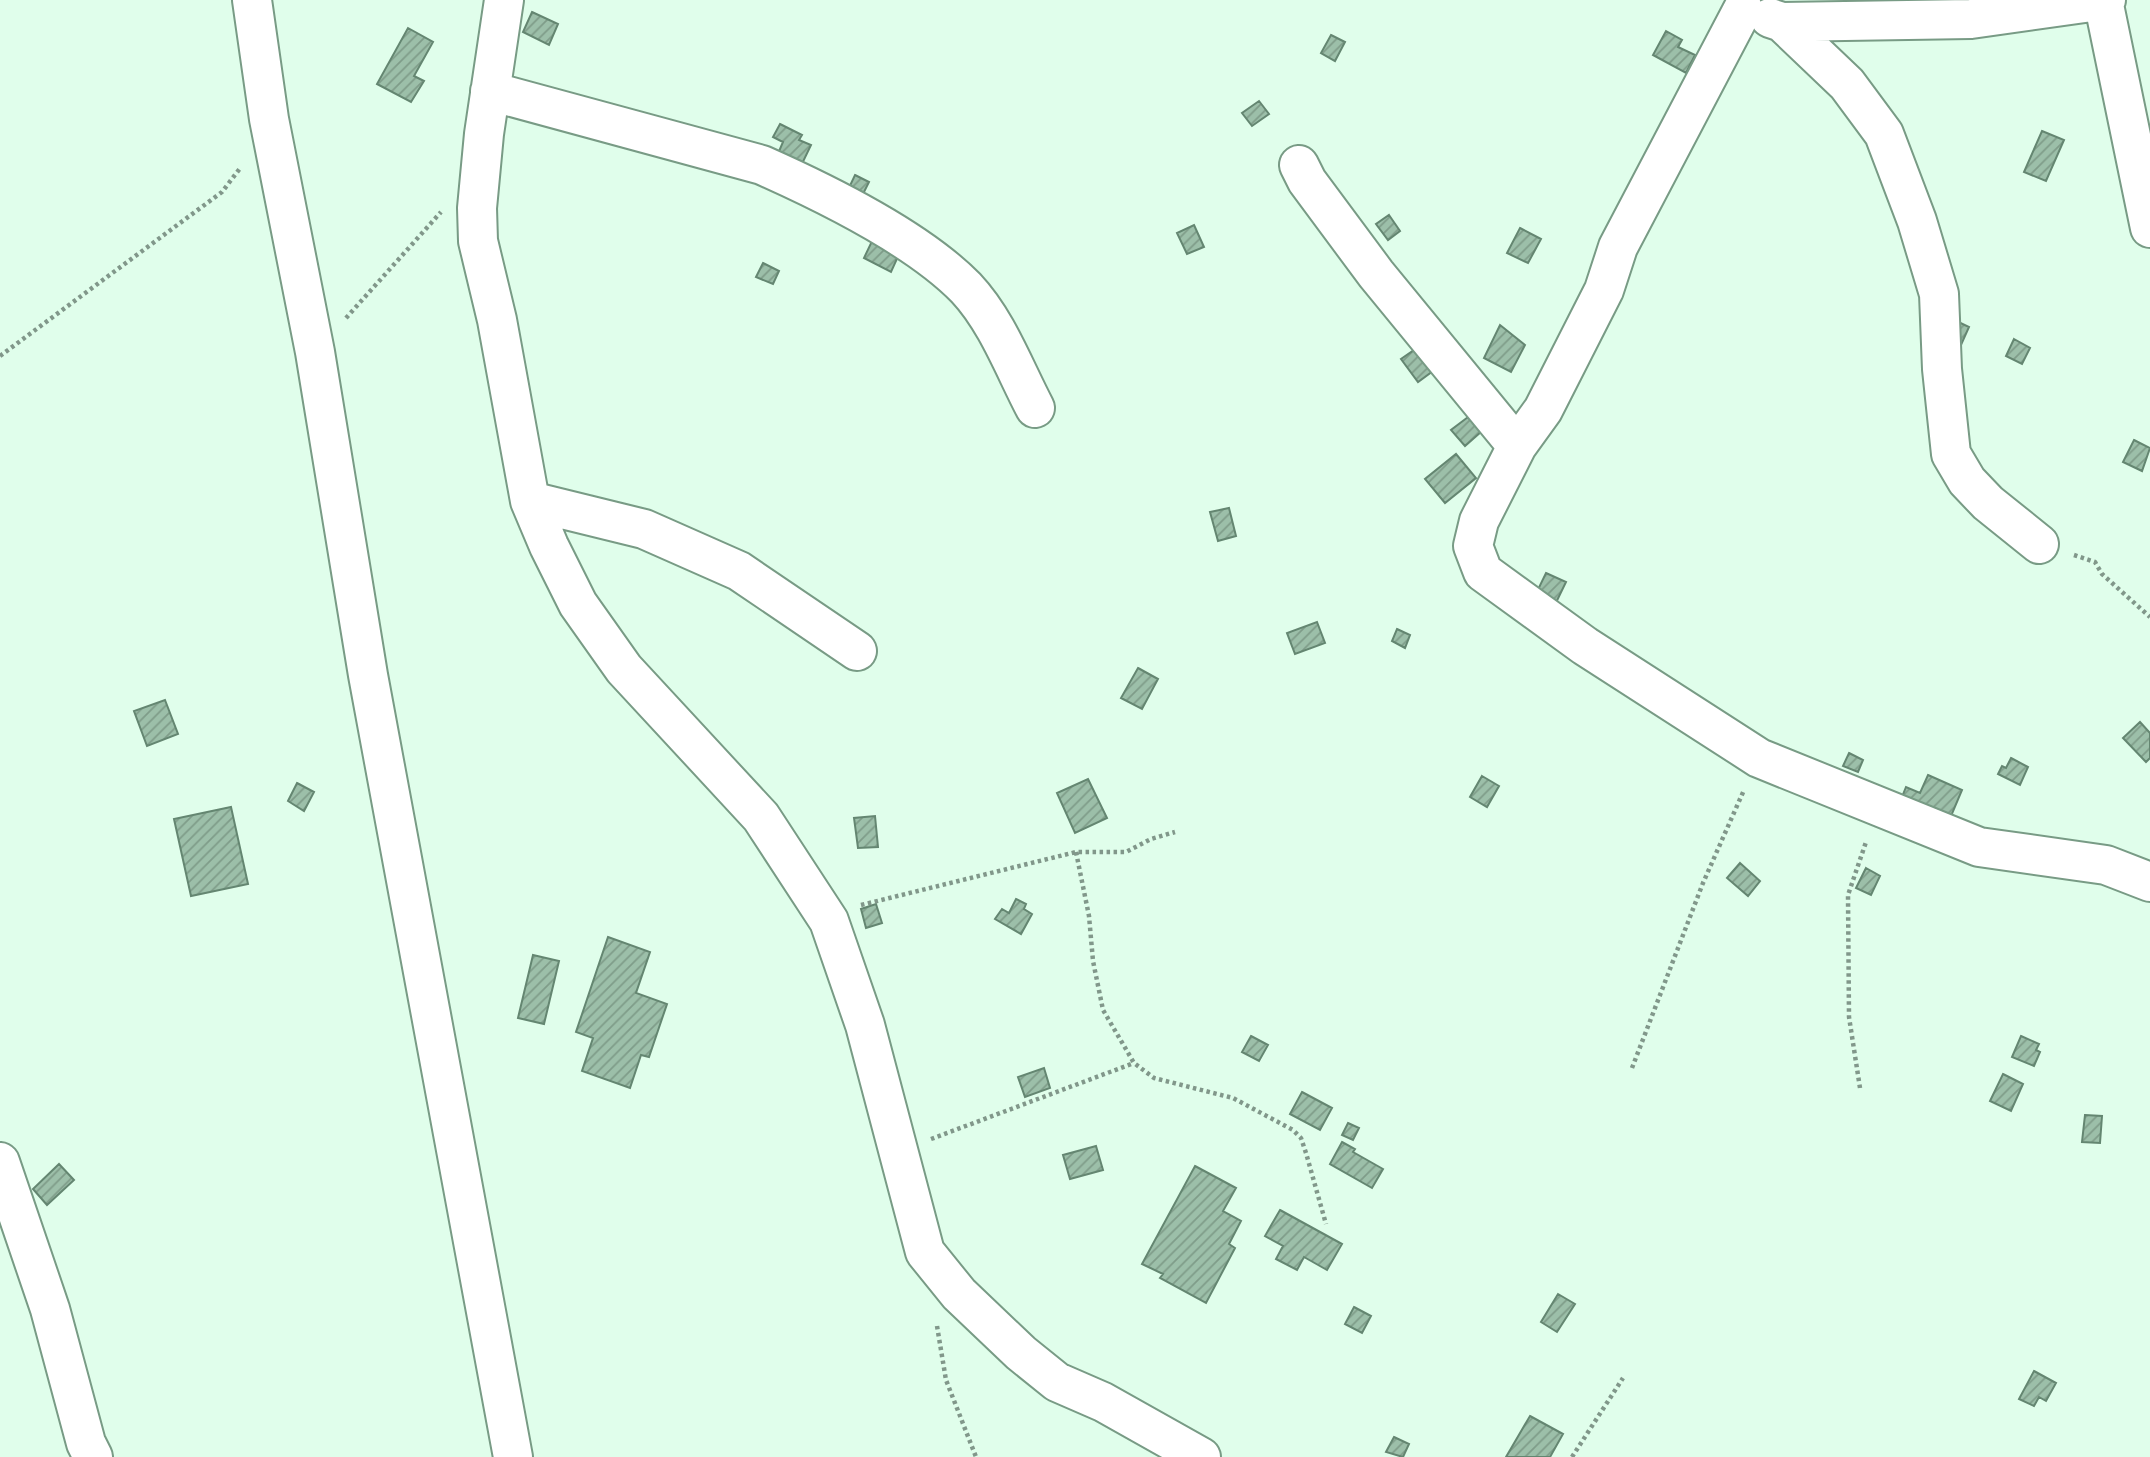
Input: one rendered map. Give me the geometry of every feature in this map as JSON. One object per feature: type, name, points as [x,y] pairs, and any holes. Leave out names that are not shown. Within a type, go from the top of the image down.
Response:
[{"type":"street","points":[[252,0],[269,119],[315,352],[368,676],[513,1457]]},
{"type":"street","points":[[504,0],[480,169],[478,241],[497,320],[530,500],[578,604],[624,669],[761,817],[829,921],[865,1026],[925,1252],[959,1294],[1021,1353],[1057,1382],[1102,1402],[1201,1457]]},
{"type":"street","points":[[2150,228],[2105,0],[1782,22],[1733,5],[1618,247],[1604,290],[1544,410],[1517,446],[1479,521],[1473,546],[1483,572],[1585,646],[1759,758],[1979,847],[2106,865],[2150,882]]},
{"type":"street","points":[[1782,22],[1847,83],[1884,134],[1917,221],[1939,295],[1944,396],[1951,454],[1968,481],[1988,503],[2039,544]]},
{"type":"street","points":[[490,91],[762,164],[799,181],[926,253],[967,289],[993,324],[1035,408]]},
{"type":"street","points":[[1298,165],[1376,274],[1517,446]]},
{"type":"street","points":[[530,500],[644,528],[739,571],[857,651]]},
{"type":"street","points":[[0,1162],[50,1309],[68,1380],[93,1457]]},
{"type":"path","points":[[0,356],[222,192],[247,160],[269,119]]},
{"type":"path","points":[[315,352],[443,209]]},
{"type":"path","points":[[2039,544],[2095,562],[2102,574],[2150,617]]},
{"type":"path","points":[[1632,1068],[1703,883],[1759,758]]},
{"type":"path","points":[[1860,1088],[1849,1017],[1848,895],[1878,808]]},
{"type":"path","points":[[829,921],[871,901],[1076,852],[1126,852],[1151,839],[1175,832]]},
{"type":"path","points":[[1076,852],[1103,1010],[1134,1063],[1154,1078],[1233,1098],[1293,1130],[1300,1138],[1306,1153],[1326,1224]]},
{"type":"path","points":[[901,1155],[943,1133],[1008,1112],[1134,1063]]},
{"type":"path","points":[[935,1314],[946,1380],[976,1457]]},
{"type":"path","points":[[1572,1457],[1623,1378]]},
{"type":"building","points":[[532,12],[558,24],[549,45],[523,32]]},
{"type":"building","points":[[408,28],[433,42],[414,76],[424,81],[411,102],[377,84]]},
{"type":"building","points":[[1666,31],[1682,40],[1678,47],[1695,55],[1686,73],[1653,55]]},
{"type":"building","points":[[1331,35],[1345,42],[1335,61],[1321,53]]},
{"type":"building","points":[[1259,101],[1269,114],[1252,126],[1242,113]]},
{"type":"building","points":[[780,124],[802,135],[799,140],[811,145],[800,168],[777,156],[783,142],[773,137]]},
{"type":"building","points":[[2042,131],[2064,140],[2046,181],[2024,172]]},
{"type":"building","points":[[855,175],[869,182],[861,198],[847,192]]},
{"type":"building","points":[[1389,215],[1400,231],[1388,240],[1376,224]]},
{"type":"building","points":[[1194,225],[1204,247],[1187,254],[1177,233]]},
{"type":"building","points":[[1520,228],[1541,239],[1528,263],[1507,253]]},
{"type":"building","points":[[873,239],[900,252],[891,272],[864,258]]},
{"type":"building","points":[[763,263],[779,271],[773,284],[756,277]]},
{"type":"building","points":[[1950,318],[1969,327],[1961,345],[1942,336]]},
{"type":"building","points":[[1500,325],[1525,345],[1511,372],[1484,358]]},
{"type":"building","points":[[2014,339],[2030,348],[2022,364],[2006,356]]},
{"type":"building","points":[[1417,348],[1433,371],[1418,382],[1401,359]]},
{"type":"building","points":[[1468,417],[1481,432],[1465,446],[1451,430]]},
{"type":"building","points":[[2134,440],[2150,448],[2142,471],[2123,462]]},
{"type":"building","points":[[1456,454],[1476,478],[1445,503],[1425,479]]},
{"type":"building","points":[[1229,508],[1236,536],[1218,541],[1210,512]]},
{"type":"building","points":[[1546,573],[1566,582],[1551,613],[1531,604]]},
{"type":"building","points":[[1317,622],[1325,643],[1295,654],[1287,633]]},
{"type":"building","points":[[1397,629],[1410,635],[1405,648],[1392,641]]},
{"type":"building","points":[[1138,668],[1158,679],[1142,709],[1121,698]]},
{"type":"building","points":[[165,700],[178,734],[147,746],[134,711]]},
{"type":"building","points":[[2140,722],[2150,733],[2150,758],[2146,762],[2123,738]]},
{"type":"building","points":[[1849,753],[1863,760],[1858,772],[1843,766]]},
{"type":"building","points":[[2011,758],[2028,767],[2020,785],[1998,774],[2002,766],[2006,768]]},
{"type":"building","points":[[1928,775],[1962,790],[1946,828],[1898,807],[1906,787],[1920,793]]},
{"type":"building","points":[[1482,776],[1499,786],[1487,807],[1470,797]]},
{"type":"building","points":[[1088,779],[1107,818],[1075,833],[1057,793]]},
{"type":"building","points":[[297,783],[314,792],[304,811],[288,801]]},
{"type":"building","points":[[231,807],[248,884],[191,896],[174,819]]},
{"type":"building","points":[[875,816],[878,847],[858,848],[854,818]]},
{"type":"building","points":[[1740,863],[1760,881],[1748,896],[1727,878]]},
{"type":"building","points":[[1866,868],[1880,876],[1871,895],[1856,888]]},
{"type":"building","points":[[1016,899],[1026,904],[1024,909],[1032,914],[1021,934],[995,919],[1002,909],[1009,913]]},
{"type":"building","points":[[876,904],[882,923],[866,928],[861,909]]},
{"type":"building","points":[[608,937],[650,952],[636,993],[667,1004],[649,1057],[641,1055],[630,1088],[582,1071],[593,1038],[576,1032]]},
{"type":"building","points":[[533,955],[559,961],[544,1024],[518,1018]]},
{"type":"building","points":[[1251,1036],[1268,1045],[1259,1061],[1242,1052]]},
{"type":"building","points":[[2021,1036],[2039,1044],[2036,1050],[2040,1052],[2034,1066],[2012,1057]]},
{"type":"building","points":[[1044,1068],[1050,1088],[1025,1097],[1018,1077]]},
{"type":"building","points":[[2003,1074],[2023,1084],[2011,1111],[1990,1101]]},
{"type":"building","points":[[1302,1092],[1332,1108],[1320,1130],[1290,1114]]},
{"type":"building","points":[[2085,1115],[2102,1116],[2100,1143],[2082,1142]]},
{"type":"building","points":[[1348,1123],[1359,1128],[1353,1140],[1342,1135]]},
{"type":"building","points":[[1342,1142],[1355,1149],[1353,1152],[1383,1169],[1372,1188],[1330,1164]]},
{"type":"building","points":[[1096,1146],[1103,1170],[1070,1179],[1063,1155]]},
{"type":"building","points":[[59,1164],[74,1180],[47,1205],[33,1189]]},
{"type":"building","points":[[1195,1166],[1236,1188],[1223,1211],[1241,1221],[1229,1244],[1235,1248],[1206,1303],[1160,1278],[1163,1274],[1142,1264]]},
{"type":"building","points":[[1280,1210],[1342,1244],[1327,1270],[1304,1257],[1297,1270],[1276,1259],[1283,1246],[1265,1236]]},
{"type":"building","points":[[1558,1294],[1575,1304],[1557,1332],[1541,1322]]},
{"type":"building","points":[[1354,1307],[1371,1316],[1362,1333],[1345,1324]]},
{"type":"building","points":[[2034,1371],[2056,1383],[2046,1401],[2039,1397],[2034,1406],[2019,1399]]},
{"type":"building","points":[[1530,1416],[1563,1434],[1550,1457],[1506,1457]]},
{"type":"building","points":[[1394,1437],[1409,1444],[1403,1457],[1386,1452]]}]
